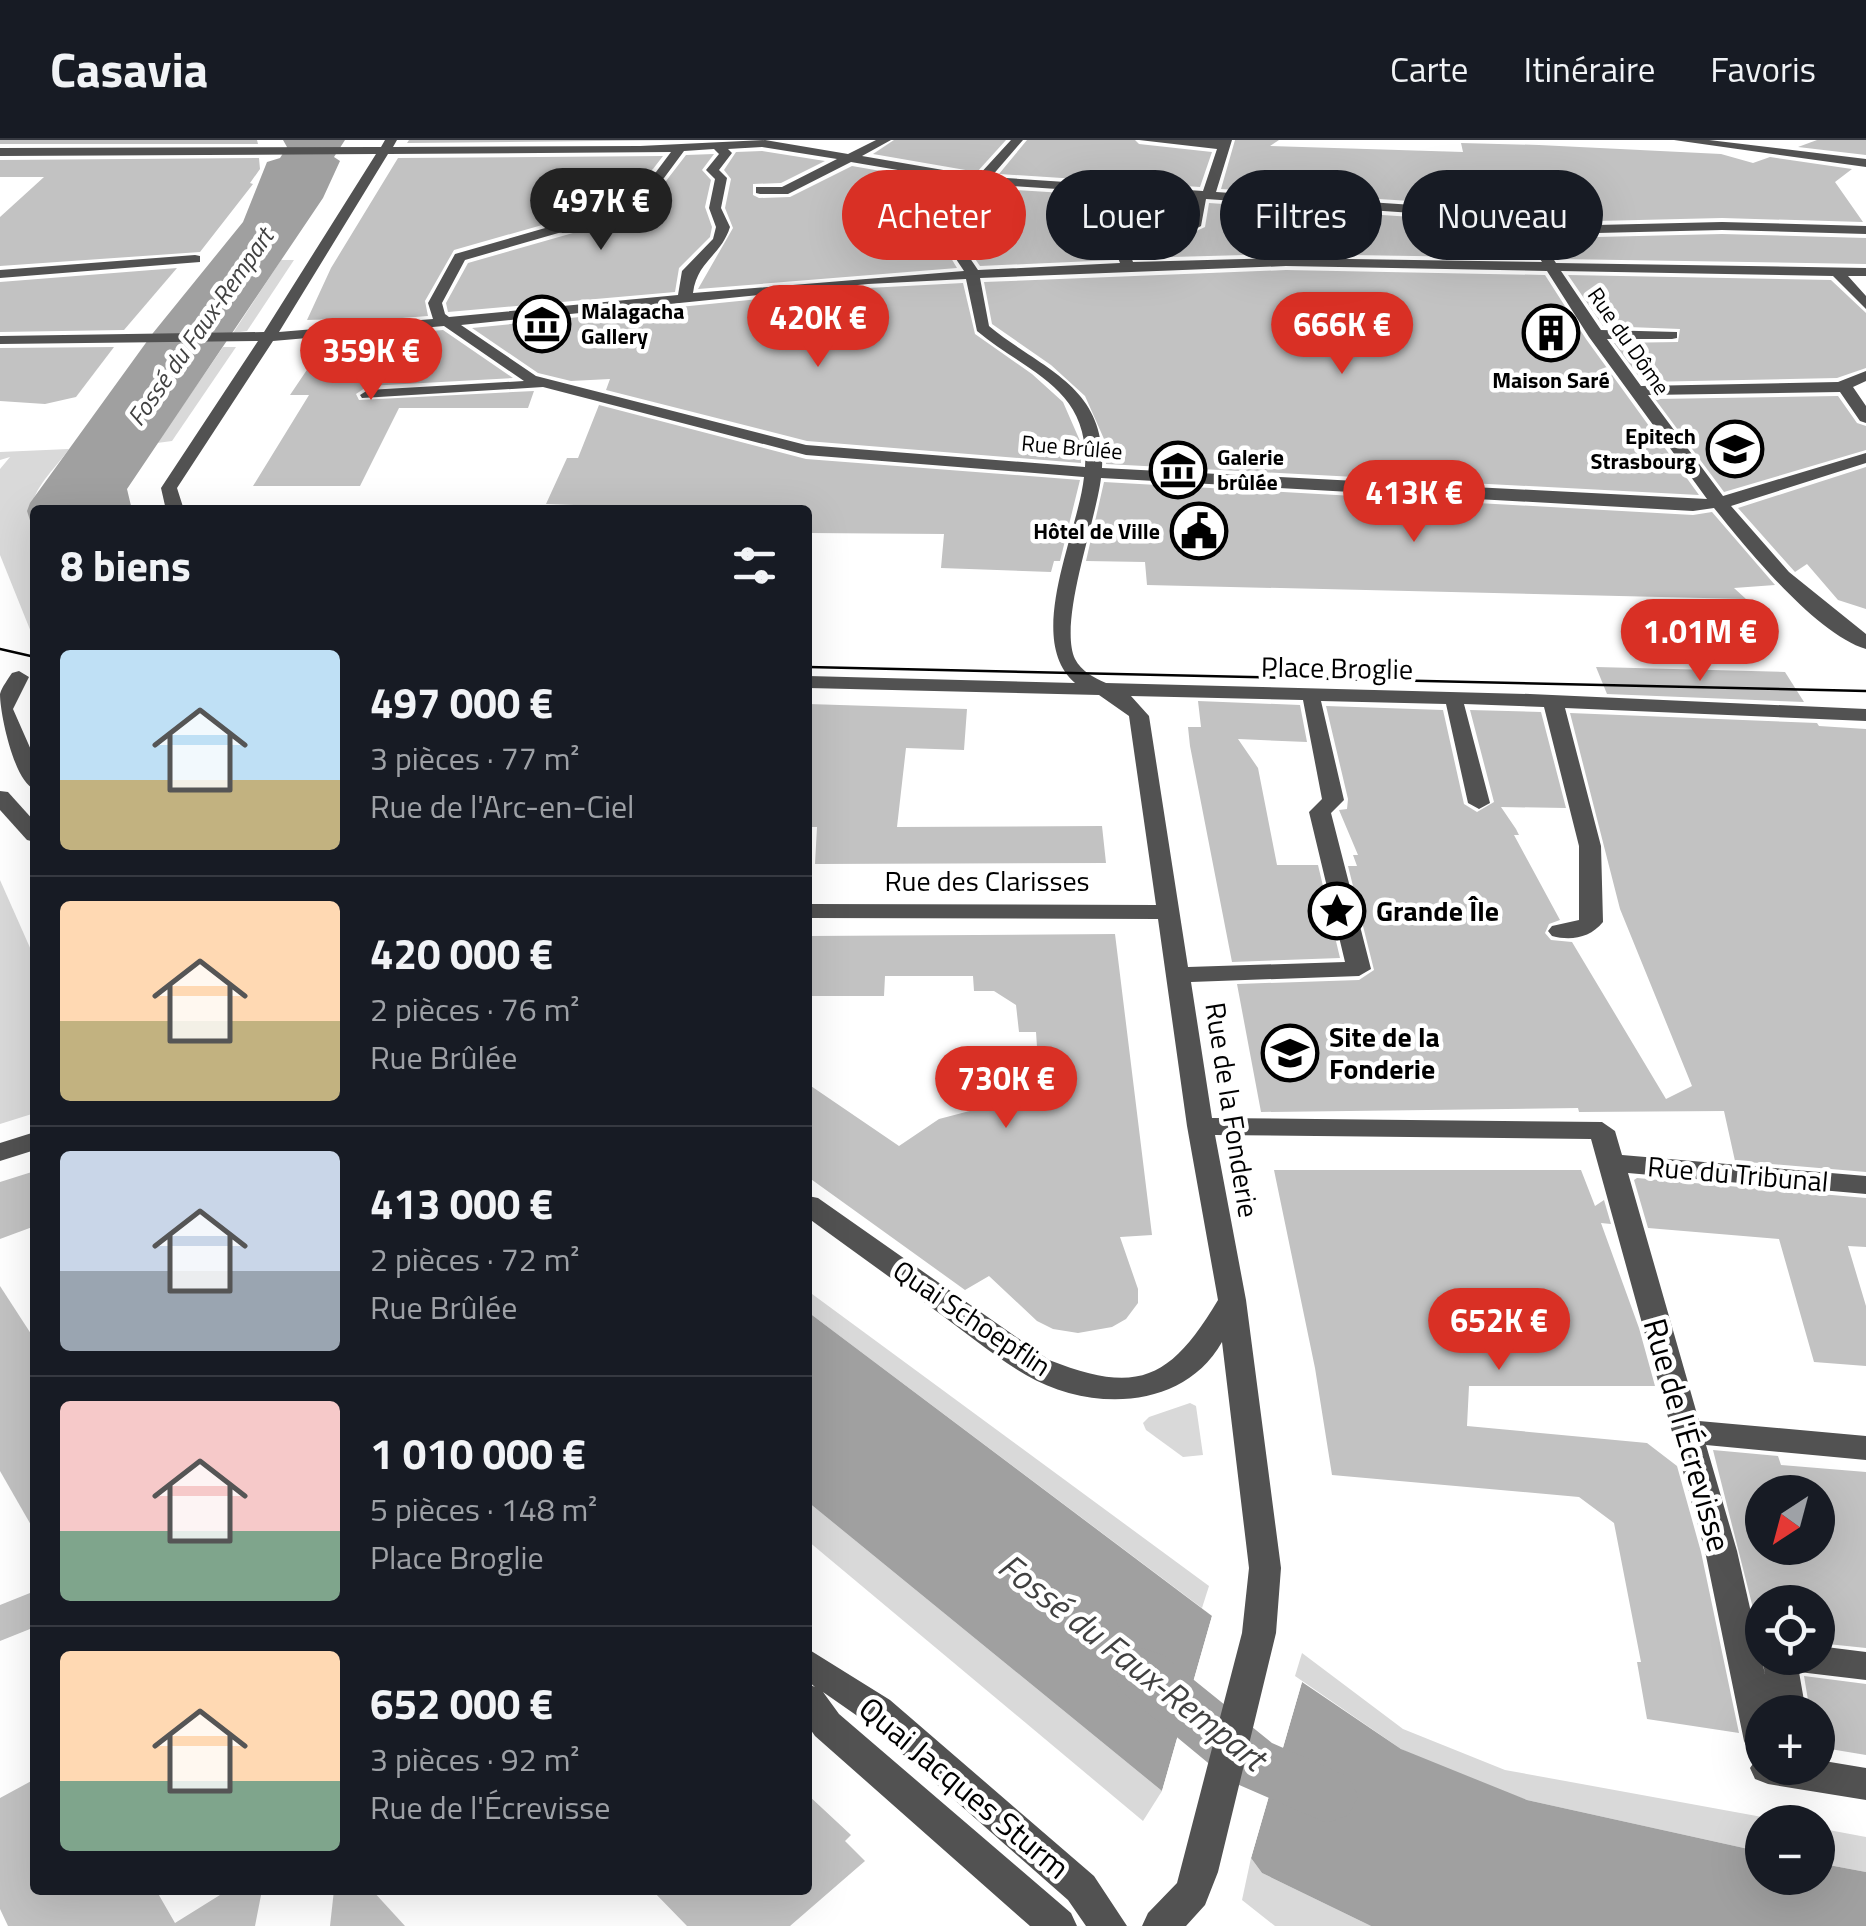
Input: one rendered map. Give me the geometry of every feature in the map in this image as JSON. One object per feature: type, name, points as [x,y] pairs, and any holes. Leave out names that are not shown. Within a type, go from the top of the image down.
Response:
[{"type":"street","points":[[665,140],[679,149]]},
{"type":"street","points":[[760,190],[784,191],[884,140]]},
{"type":"street","points":[[988,170],[1017,140]]},
{"type":"street","points":[[1145,140],[1225,143],[1200,208]]},
{"type":"street","points":[[1680,140],[1866,163]]},
{"type":"street","points":[[685,298],[689,271],[719,240],[723,227],[715,208],[716,174],[726,153],[716,144]]},
{"type":"street","points":[[0,152],[253,152],[382,147],[544,151],[762,144],[920,170]]},
{"type":"street","points":[[172,505],[169,488],[268,338],[382,147]]},
{"type":"street","points":[[446,323],[434,310],[435,303],[460,257],[609,214],[674,169],[679,149]]},
{"type":"street","points":[[535,164],[544,151]]},
{"type":"street","points":[[696,169],[716,174]]},
{"type":"street","points":[[1200,196],[1402,210]]},
{"type":"street","points":[[1603,229],[1722,226],[1866,230]]},
{"type":"street","points":[[0,274],[195,259]]},
{"type":"street","points":[[965,260],[971,270],[982,328],[1041,364],[1080,404],[1094,440],[1095,472]]},
{"type":"street","points":[[1125,260],[1128,267]]},
{"type":"street","name":"Rue du Dôme","points":[[1546,260],[1594,334],[1718,503],[1804,601],[1828,621]]},
{"type":"street","points":[[0,340],[246,340],[868,280],[1128,267],[1286,262],[1866,272]]},
{"type":"street","points":[[1837,272],[1866,305]]},
{"type":"street","name":"Rue Brûlée","points":[[446,323],[511,370],[546,385],[806,450],[1462,496],[1668,506],[1718,503],[1866,458]]},
{"type":"street","points":[[1594,334],[1672,335]]},
{"type":"street","points":[[1845,387],[1846,382],[1866,376]]},
{"type":"street","points":[[368,395],[546,385]]},
{"type":"street","points":[[1636,391],[1845,387]]},
{"type":"street","points":[[1845,387],[1866,418]]},
{"type":"street","name":"Rue de la Fonderie","points":[[1095,472],[1062,597],[1062,653],[1079,678],[1133,705],[1139,716],[1200,1126],[1232,1300],[1265,1568],[1259,1633],[1199,1872],[1192,1893],[1161,1926]]},
{"type":"street","points":[[1828,621],[1866,618]]},
{"type":"street","points":[[1828,621],[1866,644]]},
{"type":"street","points":[[18,676],[3,709],[30,771]]},
{"type":"street","name":"Place Broglie","points":[[812,682],[1553,701],[1866,714]]},
{"type":"street","points":[[1553,701],[1590,846],[1592,922],[1580,930],[1560,931]]},
{"type":"street","points":[[1178,975],[1360,969],[1320,812],[1333,800],[1312,702]]},
{"type":"street","points":[[1455,706],[1479,803]]},
{"type":"street","points":[[0,798],[30,830]]},
{"type":"street","name":"Rue des Clarisses","points":[[812,912],[1167,912]]},
{"type":"street","name":"Rue de l'Écrevisse","points":[[1200,1126],[1602,1131],[1721,1551],[1752,1695]]},
{"type":"street","points":[[0,1152],[30,1142]]},
{"type":"street","name":"Rue du Tribunal","points":[[1611,1162],[1866,1186]]},
{"type":"street","name":"Quai Schoepflin","points":[[812,1207],[1038,1368],[1084,1386],[1128,1388],[1163,1381],[1186,1368],[1204,1348],[1232,1300]]},
{"type":"street","points":[[1686,1431],[1866,1448]]},
{"type":"street","points":[[1835,1662],[1866,1666]]},
{"type":"street","name":"Quai Jacques Sturm","points":[[812,1666],[878,1711],[1052,1862],[1081,1888],[1108,1926]]},
{"type":"street","name":"Quai Jacques Sturm","points":[[812,1704],[827,1724],[1058,1926]]},
{"type":"street","points":[[1835,1778],[1866,1784]]},
{"type":"shaded area","points":[[281,260],[294,260],[247,331],[233,333]]},
{"type":"shaded area","points":[[223,347],[236,347],[172,441],[157,443]]},
{"type":"shaded area","points":[[69,449],[30,505],[30,630],[0,555],[0,469],[10,457],[0,460],[0,452]]},
{"type":"shaded area","points":[[0,880],[30,948],[30,1115],[0,1124]]},
{"type":"shaded area","points":[[812,1294],[1209,1586],[1202,1608],[812,1315]]},
{"type":"shaded area","points":[[1190,1403],[1196,1406],[1203,1455],[1183,1457],[1146,1430],[1143,1423],[1149,1417]]},
{"type":"shaded area","points":[[812,1505],[1162,1791],[1143,1821],[812,1544]]},
{"type":"shaded area","points":[[1302,1653],[1403,1729],[1505,1770],[1745,1814],[1745,1848],[1527,1800],[1433,1765],[1401,1749],[1295,1676]]},
{"type":"shaded area","points":[[1835,1831],[1866,1837],[1866,1872],[1835,1866]]},
{"type":"shaded area","points":[[1251,1858],[1262,1873],[1371,1926],[1275,1926],[1242,1900]]},
{"type":"water","points":[[283,140],[345,140],[334,157],[340,161],[323,198],[127,489],[131,505],[30,505],[30,520],[27,511],[30,503],[153,333],[243,222],[267,162],[280,158],[287,147]]},
{"type":"water","points":[[812,1315],[1212,1616],[1162,1791],[812,1505]]},
{"type":"water","points":[[1302,1682],[1401,1749],[1527,1800],[1745,1848],[1745,1895],[1835,1895],[1835,1866],[1866,1872],[1866,1926],[1371,1926],[1262,1873],[1251,1858]]},
{"type":"pier","points":[[1212,1616],[1217,1619],[1166,1794],[1162,1791]]},
{"type":"pier","points":[[1298,1679],[1302,1682],[1251,1858],[1247,1855],[1269,1770]]},
{"type":"building","points":[[0,140],[257,140],[258,144],[0,144]]},
{"type":"building","points":[[409,140],[687,140],[407,143]]},
{"type":"building","points":[[894,140],[1006,140],[979,170],[873,154]]},
{"type":"building","points":[[1027,140],[1135,140],[1139,144],[1212,152],[1200,187],[1200,170],[1046,170],[1046,177],[1026,176],[1026,170],[1002,170]]},
{"type":"building","points":[[1235,140],[1279,140],[1270,146],[1463,152],[1461,143],[1539,145],[1721,154],[1753,163],[1770,157],[1852,169],[1835,182],[1863,222],[1722,218],[1603,221],[1603,170],[1402,170],[1402,201],[1382,199],[1382,170],[1226,170]]},
{"type":"building","points":[[1817,140],[1866,140],[1866,155],[1798,147]]},
{"type":"building","points":[[762,151],[825,161],[781,183],[753,184],[753,195],[759,198],[790,197],[842,171],[842,260],[952,260],[957,268],[698,289],[733,228],[725,208],[731,179],[724,170],[736,152]]},
{"type":"building","points":[[714,154],[702,170],[711,180],[705,207],[712,227],[710,237],[679,268],[675,292],[448,312],[446,303],[468,263],[615,221],[666,181],[686,155]]},
{"type":"building","points":[[663,156],[653,169],[602,208],[454,250],[425,301],[428,316],[338,323],[341,319],[307,320],[331,268],[398,158]]},
{"type":"building","points":[[259,158],[260,169],[250,183],[253,184],[200,252],[0,266],[0,217],[44,177],[0,177],[0,160]]},
{"type":"building","points":[[1026,191],[1046,192],[1046,260],[1115,260],[980,266],[976,260],[1026,260]]},
{"type":"building","points":[[1209,203],[1220,204],[1220,256],[1200,256],[1200,229],[1205,227]]},
{"type":"building","points":[[1382,215],[1402,216],[1402,256],[1382,256]]},
{"type":"building","points":[[1722,234],[1866,238],[1866,264],[1603,260],[1603,237]]},
{"type":"building","points":[[177,268],[124,330],[0,332],[0,282]]},
{"type":"building","points":[[1286,270],[1545,275],[1586,339],[1699,495],[1106,464],[1104,439],[1085,396],[1051,365],[992,324],[984,282]]},
{"type":"building","points":[[1568,275],[1831,280],[1866,313],[1866,368],[1837,378],[1643,382],[1614,343],[1678,342],[1680,329],[1603,326]]},
{"type":"building","points":[[963,283],[975,334],[1032,374],[1063,402],[1080,441],[1081,463],[807,441],[606,390],[610,379],[571,381],[538,373],[472,328],[868,288]]},
{"type":"building","points":[[443,330],[513,378],[368,386],[356,394],[359,400],[534,391],[528,408],[399,408],[360,486],[253,486],[309,395],[290,395],[327,340]]},
{"type":"building","points":[[114,347],[76,397],[45,404],[0,401],[0,348]]},
{"type":"building","points":[[1838,396],[1857,423],[1866,426],[1866,450],[1724,492],[1655,399]]},
{"type":"building","points":[[599,405],[806,459],[1080,480],[1060,561],[1054,561],[1051,572],[941,568],[944,534],[812,533],[812,505],[546,504],[567,458],[578,458]]},
{"type":"building","points":[[1866,467],[1866,609],[1838,600],[1807,564],[1795,572],[1738,508]]},
{"type":"building","points":[[1104,482],[1693,515],[1712,512],[1775,585],[1734,588],[1746,599],[1147,585],[1145,562],[1086,561]]},
{"type":"building","points":[[1596,667],[1785,672],[1804,702],[1607,694]]},
{"type":"building","points":[[1198,701],[1300,705],[1307,742],[1238,739],[1258,768],[1277,865],[1318,865],[1340,958],[1232,962],[1190,746],[1188,727],[1201,727]]},
{"type":"building","points":[[812,704],[967,709],[964,750],[906,748],[897,827],[1102,826],[1106,863],[815,864],[817,827],[812,827]]},
{"type":"building","points":[[1326,706],[1443,710],[1464,804],[1477,812],[1494,802],[1470,710],[1541,712],[1566,808],[1501,807],[1516,829],[1519,835],[1514,835],[1560,920],[1549,924],[1545,933],[1551,940],[1572,942],[1666,1099],[1692,1086],[1620,909],[1570,713],[1817,723],[1866,729],[1866,1172],[1735,1161],[1724,1111],[1579,1112],[1578,1108],[1261,1112],[1237,984],[1359,980],[1374,970],[1348,866],[1357,866],[1353,855],[1358,855],[1339,810],[1347,809],[1348,799]]},
{"type":"building","points":[[1115,934],[1152,1235],[1120,1237],[1138,1289],[1138,1303],[1126,1319],[1112,1327],[1078,1333],[1053,1329],[1037,1321],[989,1276],[965,1290],[812,1180],[812,1087],[899,1146],[939,1119],[985,1107],[1041,1107],[1036,1032],[1019,1032],[1016,1005],[994,991],[974,991],[973,976],[885,976],[884,996],[812,996],[812,936]]},
{"type":"building","points":[[1274,1170],[1581,1170],[1595,1206],[1604,1200],[1611,1224],[1601,1223],[1639,1328],[1655,1386],[1469,1386],[1467,1426],[1647,1443],[1677,1466],[1701,1552],[1739,1733],[1647,1719],[1637,1662],[1641,1662],[1614,1523],[1579,1497],[1332,1475],[1315,1368]]},
{"type":"building","points":[[30,1173],[30,1228],[0,1239],[0,1182]]},
{"type":"building","points":[[1634,1180],[1866,1198],[1866,1247],[1848,1246],[1866,1306],[1866,1366],[1814,1362],[1779,1239],[1648,1228]]},
{"type":"building","points":[[0,1286],[30,1332],[30,1523],[0,1471]]},
{"type":"building","points":[[1713,1450],[1778,1456],[1781,1465],[1866,1472],[1866,1648],[1835,1645],[1835,1585],[1747,1585]]},
{"type":"building","points":[[30,1593],[30,1629],[0,1641],[0,1605]]},
{"type":"building","points":[[1804,1676],[1866,1684],[1866,1755],[1835,1750],[1835,1695],[1807,1695]]},
{"type":"building","points":[[30,1782],[30,1895],[159,1895],[175,1923],[220,1895],[261,1895],[255,1926],[8,1926],[0,1909],[0,1798]]},
{"type":"building","points":[[812,1799],[851,1835],[845,1841],[865,1861],[790,1926],[687,1926],[657,1895],[812,1895]]},
{"type":"building","points":[[333,1895],[377,1895],[405,1926],[330,1926]]},
{"type":"waterway","name":"Fossé du Faux-Rempart","points":[[1142,1673],[1251,1762],[1327,1796]]},
{"type":"tram line","points":[[0,649],[30,656]]},
{"type":"tram line","points":[[812,667],[1866,691]]},
{"type":"place","name":"Malagacha Gallery","points":[[542,324]]},
{"type":"place","name":"Maison Saré","points":[[1551,333]]},
{"type":"place","name":"Epitech Strasbourg","points":[[1735,449]]},
{"type":"place","name":"Galerie brûlée","points":[[1178,470]]},
{"type":"place","name":"Hôtel de Ville","points":[[1199,531]]},
{"type":"place","name":"Grande Île","points":[[1337,911]]},
{"type":"place","name":"Site de la Fonderie","points":[[1290,1053]]}]
